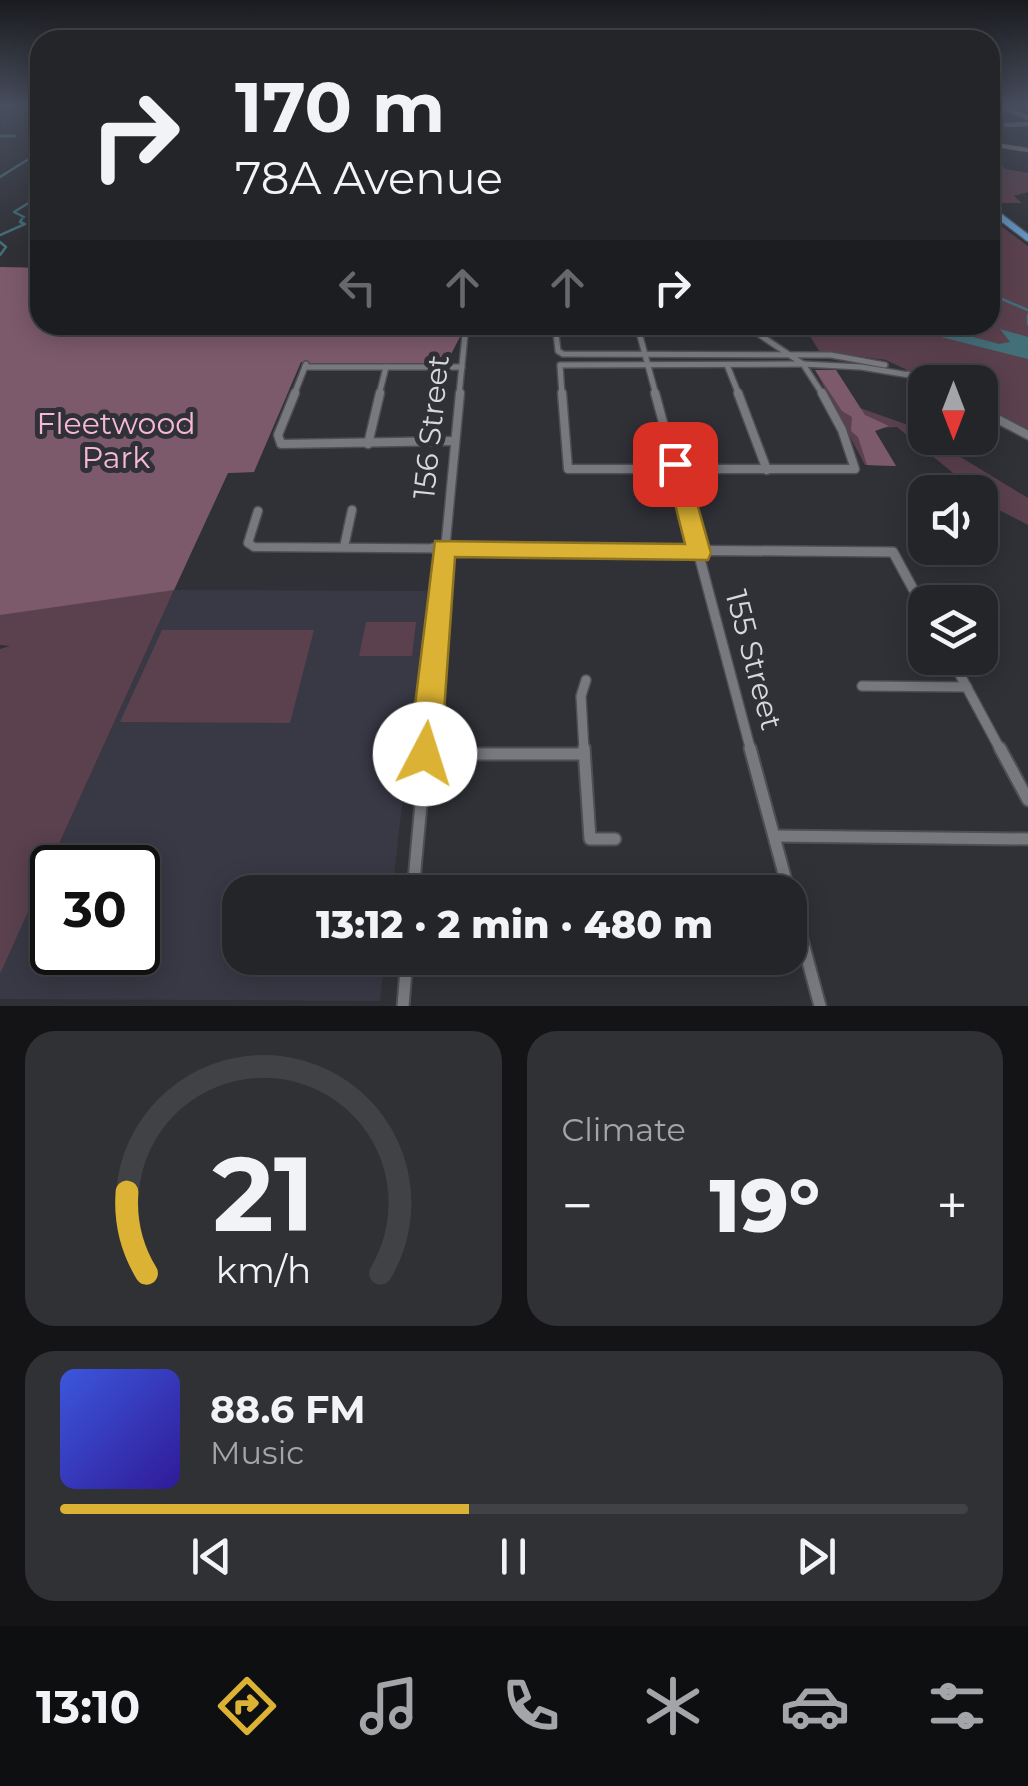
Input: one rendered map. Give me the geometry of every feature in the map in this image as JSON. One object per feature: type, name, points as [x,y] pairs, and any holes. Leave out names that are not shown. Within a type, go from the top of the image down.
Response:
[{"type":"main road","points":[[1000,214],[1028,235]]},
{"type":"street","name":"156 Street","points":[[414,875],[465,335]]},
{"type":"street","points":[[557,335],[560,353],[854,358],[908,375]]},
{"type":"street","name":"155 Street","points":[[640,335],[785,875]]},
{"type":"street","points":[[760,335],[804,365],[842,430],[856,464],[853,470],[568,469],[560,365],[648,364],[804,365],[857,366],[908,375]]},
{"type":"street","points":[[454,441],[278,442],[306,365],[462,367]]},
{"type":"street","points":[[727,365],[767,470]]},
{"type":"street","points":[[368,444],[386,367]]},
{"type":"street","points":[[998,419],[1028,435]]},
{"type":"street","points":[[344,547],[352,510]]},
{"type":"street","points":[[258,511],[248,544],[254,546],[893,552],[911,585]]},
{"type":"street","points":[[960,675],[1028,800]]},
{"type":"street","points":[[586,680],[580,696],[590,839],[615,839]]},
{"type":"street","points":[[862,686],[967,687]]},
{"type":"street","points":[[425,754],[584,754]]},
{"type":"street","points":[[774,836],[1028,838]]},
{"type":"street","name":"155 Street","points":[[807,957],[820,1006]]},
{"type":"street","points":[[402,1006],[405,975]]},
{"type":"shaded area","points":[[174,590],[427,591],[394,875],[222,875],[222,975],[383,975],[380,1001],[0,999],[0,974],[30,908],[30,975],[160,975],[160,845],[58,845]]},
{"type":"green space","points":[[1000,163],[1005,169],[1028,173],[1028,192],[1014,196],[1022,203],[1000,203]]},
{"type":"green space","points":[[1000,225],[1028,246],[1028,429],[998,415],[998,365],[908,365],[908,371],[886,360],[819,351],[809,335],[1000,335]]},
{"type":"green space","name":"Fleetwood Park","points":[[0,267],[30,268],[30,335],[292,335],[280,363],[254,472],[227,473],[58,845],[30,845],[30,908],[0,974],[0,649],[10,646],[0,645]]},
{"type":"green space","name":"Fleetwood Park","points":[[0,267],[30,268],[30,335],[460,337],[449,358],[450,366],[301,362],[254,472],[228,473],[174,590],[0,615]]},
{"type":"green space","points":[[815,370],[836,370],[860,408],[908,425],[908,436],[897,427],[873,428],[896,466],[865,465]]},
{"type":"green space","points":[[815,370],[836,370],[865,415],[889,426],[875,431],[896,466],[867,465],[858,437],[851,431],[852,417],[842,411]]},
{"type":"green space","points":[[931,455],[957,455],[990,475],[956,475]]},
{"type":"green space","points":[[998,480],[1028,498],[1028,525],[998,510]]},
{"type":"green space","points":[[366,622],[416,622],[412,656],[359,656]]},
{"type":"green space","points":[[162,630],[314,630],[290,723],[120,722]]},
{"type":"water","points":[[1000,329],[1028,337],[1028,359],[937,336],[966,335],[999,344],[1010,342]]},
{"type":"waterway","points":[[0,177],[30,158]]},
{"type":"waterway","points":[[24,217],[14,212],[30,202]]},
{"type":"waterway","points":[[0,235],[25,224],[20,222],[22,219]]},
{"type":"waterway","points":[[0,242],[6,247],[0,255]]},
{"type":"waterway","points":[[1000,298],[1028,310]]},
{"type":"waterway","points":[[1028,315],[1028,324]]},
{"type":"route","points":[[425,754],[444,548],[699,553],[675,464]]}]
